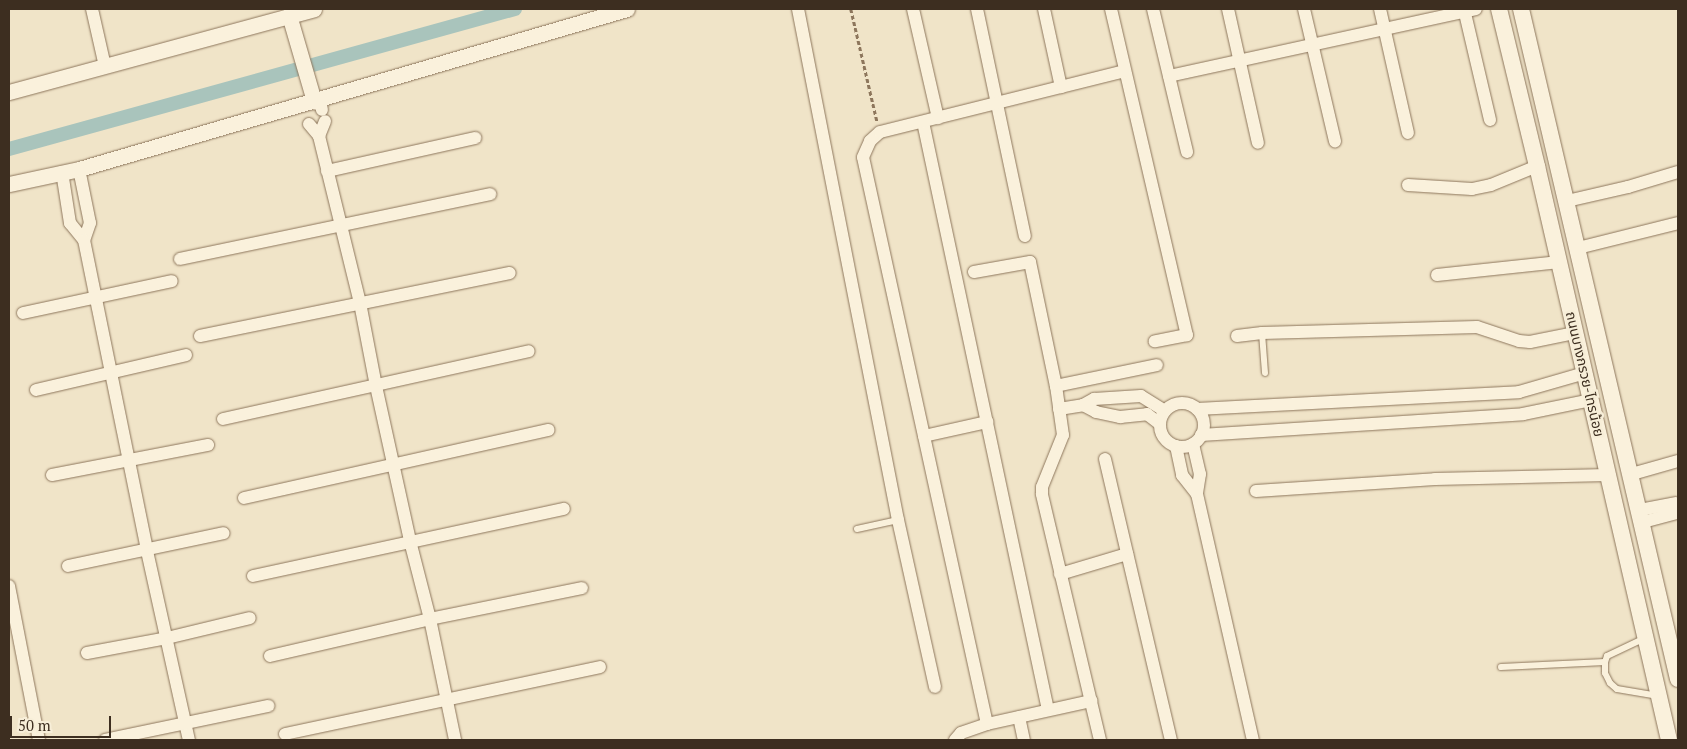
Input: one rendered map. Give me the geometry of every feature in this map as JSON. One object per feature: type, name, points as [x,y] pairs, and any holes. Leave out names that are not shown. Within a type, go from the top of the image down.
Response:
[{"type":"main road","name":"ถนนบางกรวย-ไทรน้อย","points":[[1499,9],[1669,740]]},
{"type":"main road","name":"ถนนบางกรวย-ไทรน้อย","points":[[1521,9],[1642,516],[1678,678]]},
{"type":"street","points":[[92,9],[105,66]]},
{"type":"street","points":[[9,92],[314,9]]},
{"type":"street","points":[[9,184],[314,108],[628,9]]},
{"type":"street","points":[[798,9],[898,520],[935,686]]},
{"type":"street","points":[[913,9],[938,118]]},
{"type":"street","points":[[977,9],[1025,236]]},
{"type":"street","points":[[1044,9],[1061,87]]},
{"type":"street","points":[[1111,9],[1187,335],[1154,341]]},
{"type":"street","points":[[1152,9],[1187,152]]},
{"type":"street","points":[[1228,9],[1258,143]]},
{"type":"street","points":[[1304,9],[1335,141]]},
{"type":"street","points":[[1380,9],[1408,133]]},
{"type":"street","points":[[1169,76],[1384,27],[1468,10],[1490,120]]},
{"type":"street","points":[[288,15],[314,108],[327,171],[360,303],[376,386],[410,541],[430,619],[455,740]]},
{"type":"street","points":[[987,724],[862,157],[870,141],[880,132],[1125,71]]},
{"type":"street","points":[[923,122],[1048,710]]},
{"type":"street","points":[[327,171],[475,138]]},
{"type":"street","points":[[1408,185],[1472,189],[1491,185],[1537,166]]},
{"type":"street","points":[[79,168],[90,223],[84,240]]},
{"type":"street","points":[[62,172],[70,223],[84,240],[147,551],[189,740]]},
{"type":"street","points":[[1567,201],[1628,187],[1678,172]]},
{"type":"street","points":[[180,259],[490,194]]},
{"type":"street","points":[[1578,248],[1678,222]]},
{"type":"street","points":[[974,272],[1030,262],[1056,386],[1063,435],[1042,486],[1042,494],[1100,740]]},
{"type":"street","points":[[1437,274],[1559,262]]},
{"type":"street","points":[[200,336],[510,272]]},
{"type":"street","points":[[22,313],[95,299],[172,281]]},
{"type":"street","points":[[1236,336],[1262,333],[1477,327],[1519,341],[1530,342],[1575,333]]},
{"type":"street","points":[[223,419],[529,351]]},
{"type":"street","points":[[36,390],[186,355]]},
{"type":"street","points":[[1056,386],[1157,365]]},
{"type":"street","points":[[1585,373],[1519,392],[1197,409],[1183,403],[1170,406],[1164,411],[1160,432],[1165,440],[1176,446],[1197,440],[1523,414],[1591,400]]},
{"type":"street","points":[[1519,392],[1523,414]]},
{"type":"street","points":[[1059,409],[1082,405],[1094,399],[1142,396],[1164,411]]},
{"type":"street","points":[[1082,405],[1096,412],[1120,417],[1147,414],[1160,424]]},
{"type":"street","points":[[1197,409],[1204,423],[1197,440],[1200,474],[1197,494],[1253,740]]},
{"type":"street","points":[[924,436],[987,422]]},
{"type":"street","points":[[244,498],[394,466],[548,430]]},
{"type":"street","points":[[52,474],[208,445]]},
{"type":"street","points":[[1176,446],[1182,475],[1197,494]]},
{"type":"street","points":[[1105,459],[1171,740]]},
{"type":"street","points":[[1632,474],[1678,461]]},
{"type":"street","points":[[1256,491],[1435,479],[1608,475]]},
{"type":"street","points":[[1642,516],[1676,508]]},
{"type":"street","points":[[253,576],[564,509]]},
{"type":"street","points":[[68,566],[147,551],[224,533]]},
{"type":"street","points":[[1060,574],[1127,554]]},
{"type":"street","points":[[9,586],[39,740]]},
{"type":"street","points":[[270,656],[430,619],[582,588]]},
{"type":"street","points":[[87,653],[167,638],[250,618]]},
{"type":"street","points":[[285,734],[600,667]]},
{"type":"street","points":[[955,740],[961,732],[987,724],[1091,701]]},
{"type":"street","points":[[106,740],[268,706]]},
{"type":"street","points":[[1019,716],[1024,740]]},
{"type":"lane","points":[[1262,333],[1265,373]]},
{"type":"lane","points":[[857,529],[898,520]]},
{"type":"lane","points":[[1645,638],[1615,651],[1604,662],[1608,678],[1617,689],[1659,696]]},
{"type":"lane","points":[[1501,667],[1604,662]]},
{"type":"path","points":[[851,9],[880,132]]},
{"type":"waterway","points":[[9,149],[515,9]]}]
